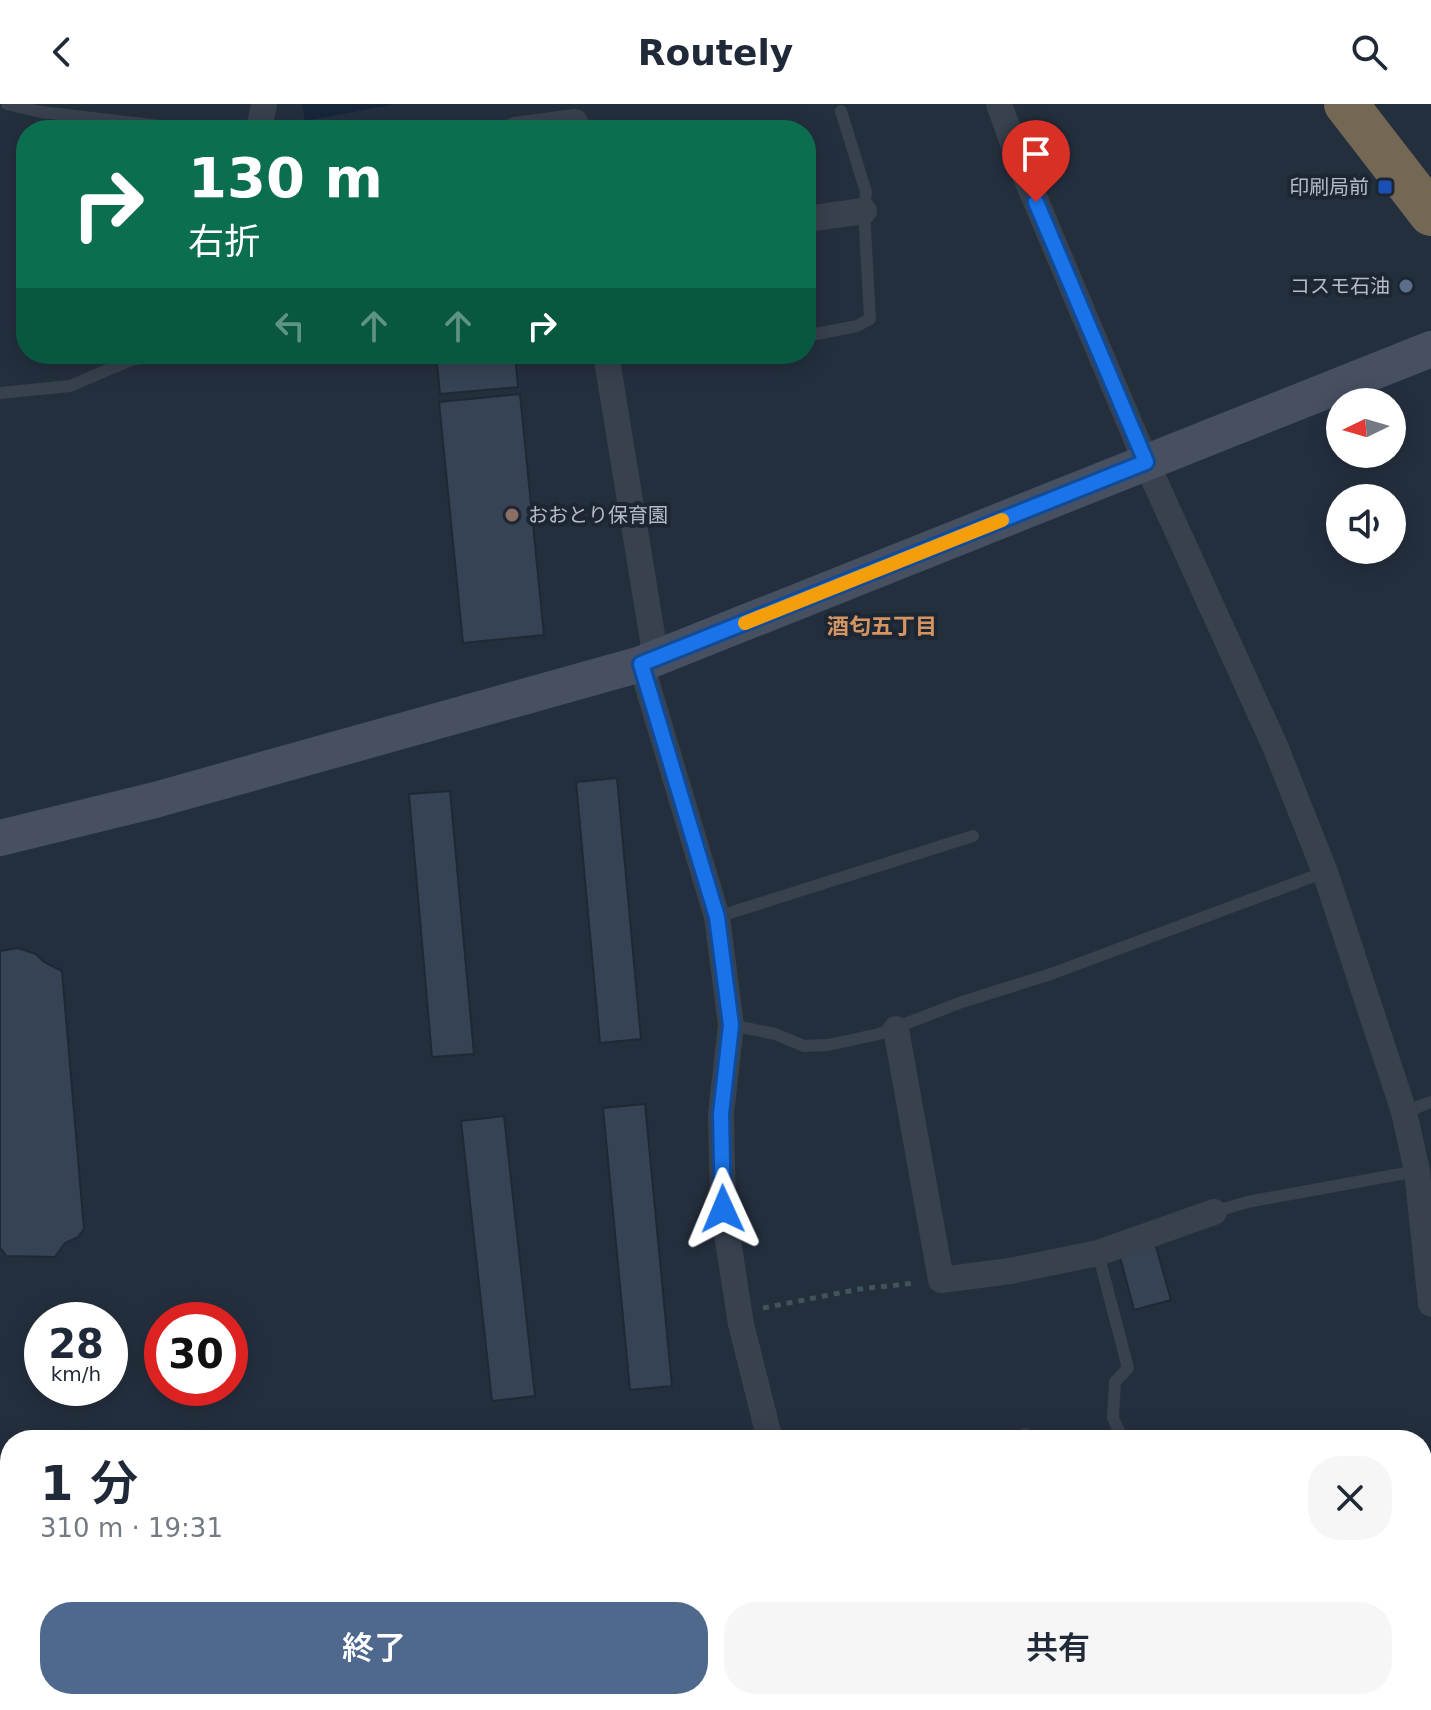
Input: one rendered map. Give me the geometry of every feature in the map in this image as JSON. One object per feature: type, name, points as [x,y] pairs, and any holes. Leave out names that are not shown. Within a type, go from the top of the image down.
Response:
[{"type":"highway","points":[[1346,104],[1431,214]]},
{"type":"street","points":[[999,104],[1024,173],[1146,462],[1275,746],[1325,872],[1404,1112],[1417,1171],[1431,1304]]},
{"type":"street","points":[[816,218],[864,211]]},
{"type":"street","points":[[0,838],[155,800],[649,662],[1431,349]]},
{"type":"street","points":[[607,364],[649,662],[717,917],[731,1025],[721,1114],[723,1209],[739,1313],[768,1430]]},
{"type":"street","points":[[896,1029],[941,1280],[1010,1271],[1098,1253],[1214,1212]]},
{"type":"lane","points":[[7,104],[41,112],[109,120]]},
{"type":"lane","points":[[816,334],[857,326],[870,319],[864,211],[866,192],[841,111]]},
{"type":"lane","points":[[0,393],[70,386],[122,364]]},
{"type":"lane","points":[[717,917],[973,836]]},
{"type":"lane","points":[[731,1025],[775,1034],[804,1046],[828,1045],[896,1029],[962,1002],[1051,974],[1325,872]]},
{"type":"lane","points":[[1404,1112],[1431,1102]]},
{"type":"lane","points":[[1214,1212],[1247,1202],[1417,1171]]},
{"type":"lane","points":[[1098,1253],[1128,1368],[1115,1382],[1113,1418],[1118,1430]]},
{"type":"path","points":[[739,1313],[860,1289],[941,1280]]},
{"type":"water","points":[[302,104],[396,104],[310,120],[305,120]]},
{"type":"building","points":[[437,364],[516,364],[518,387],[440,394]]},
{"type":"building","points":[[520,394],[544,635],[463,643],[439,402]]},
{"type":"building","points":[[617,778],[641,1039],[600,1043],[576,782]]},
{"type":"building","points":[[450,791],[474,1054],[432,1057],[409,794]]},
{"type":"building","points":[[18,948],[36,954],[62,971],[84,1229],[78,1237],[65,1243],[55,1257],[6,1256],[0,1247],[0,951]]},
{"type":"building","points":[[645,1104],[672,1386],[630,1390],[603,1108]]},
{"type":"building","points":[[504,1116],[535,1396],[492,1401],[461,1121]]},
{"type":"building","points":[[1155,1243],[1171,1300],[1134,1310],[1119,1253]]},
{"type":"slow traffic","points":[[745,623],[1002,520]]},
{"type":"place","name":"印刷局前","points":[[1385,187]]},
{"type":"place","name":"コスモ石油","points":[[1406,286]]},
{"type":"place","name":"おおとり保育園","points":[[512,515]]},
{"type":"district","name":"酒匂五丁目","points":[[882,626]]},
{"type":"route","points":[[723,1209],[721,1114],[731,1025],[717,917],[641,664],[1146,462],[1036,202]]}]
